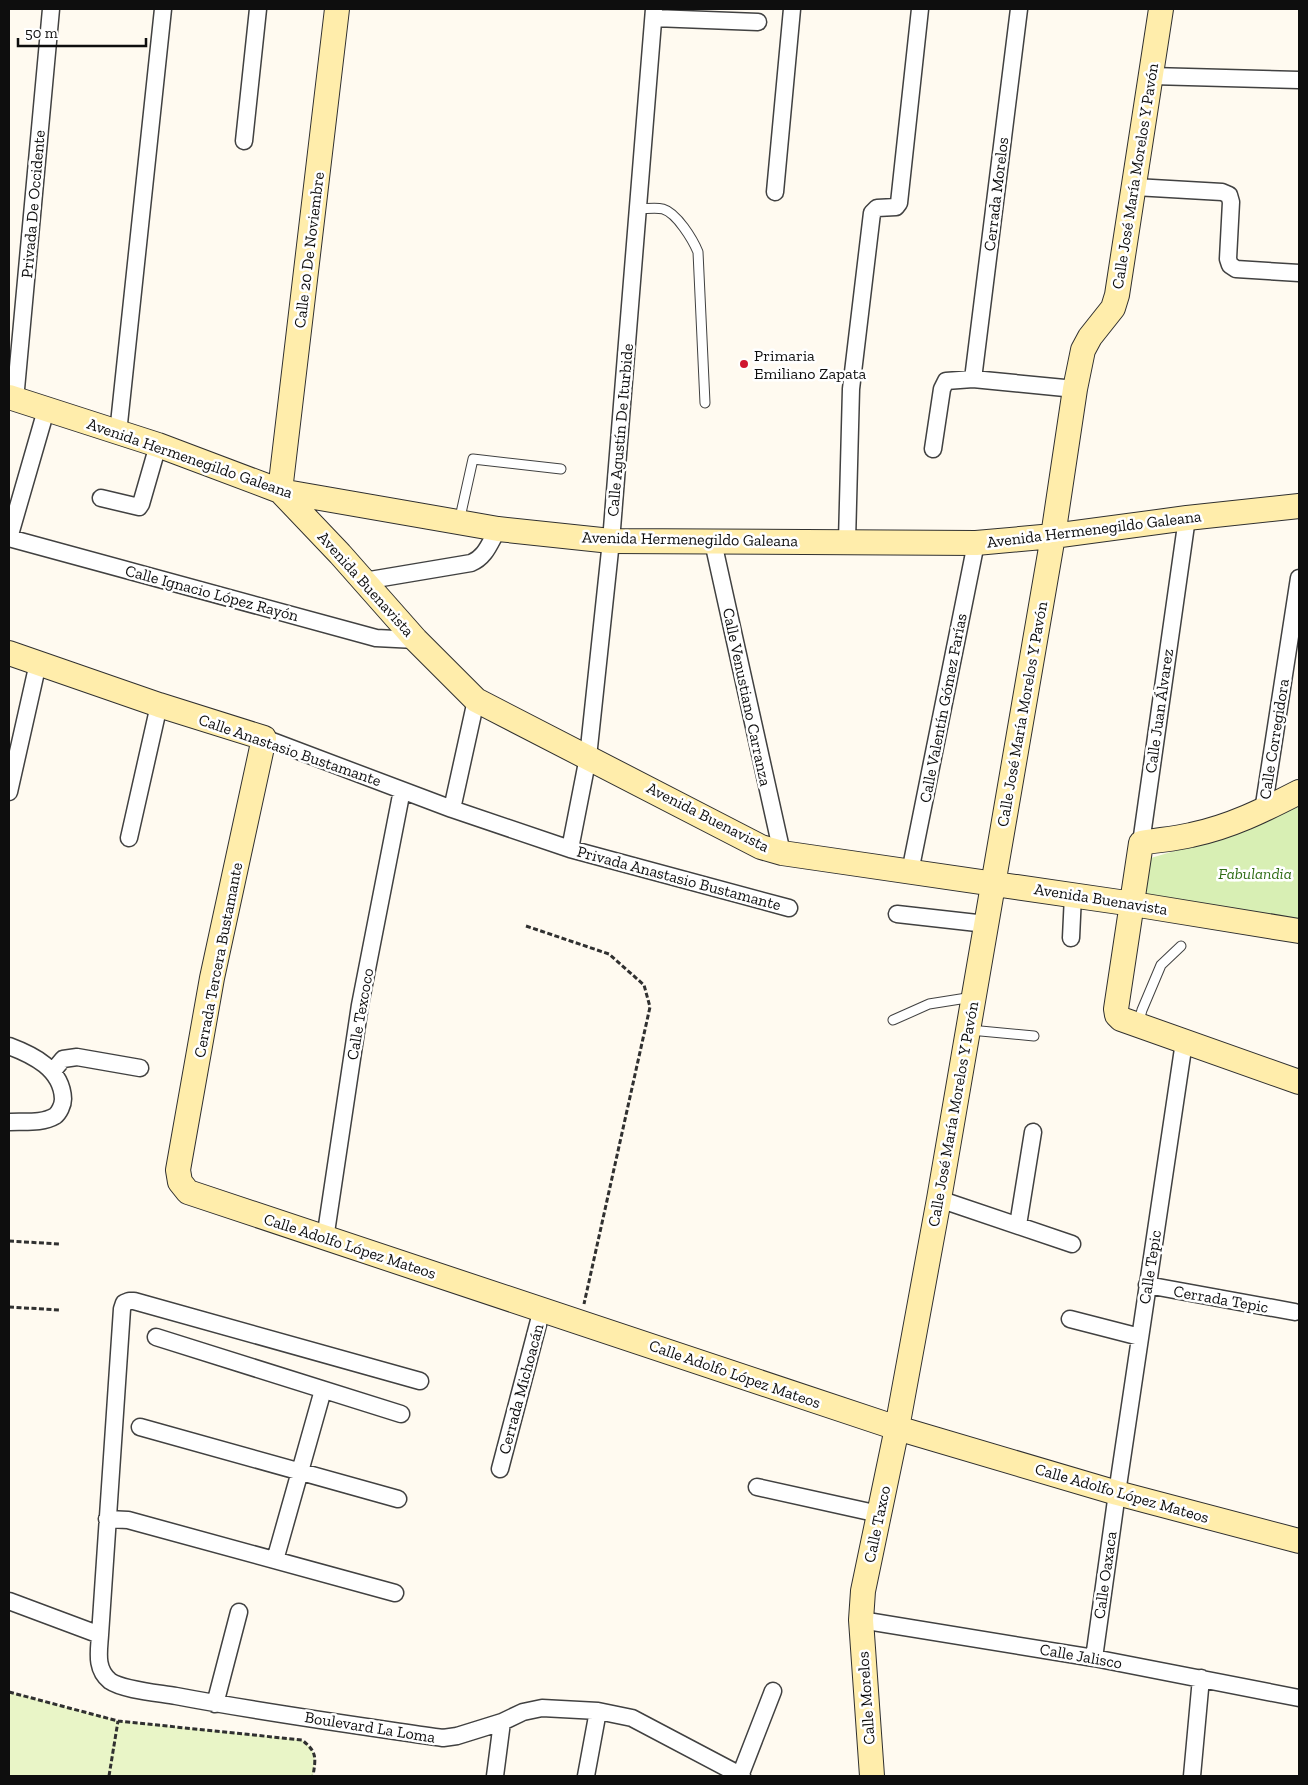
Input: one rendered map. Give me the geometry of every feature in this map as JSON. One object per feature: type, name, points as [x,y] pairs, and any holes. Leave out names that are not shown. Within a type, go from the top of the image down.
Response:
[{"type":"main road","name":"Calle 20 De Noviembre","points":[[280,491],[337,9]]},
{"type":"main road","name":"Calle José María Morelos Y Pavón","points":[[897,1428],[939,1199],[1053,536],[1075,389],[1083,350],[1090,337],[1113,308],[1117,295],[1161,9]]},
{"type":"main road","name":"Avenida Hermenegildo Galeana","points":[[12,398],[158,446],[280,491],[498,528],[611,541],[976,543],[1053,536],[1187,518],[1299,506]]},
{"type":"main road","name":"Avenida Buenavista","points":[[280,491],[416,640],[476,700],[762,847],[782,853],[1133,904],[1299,931]]},
{"type":"main road","name":"Calle Anastasio Bustamante","points":[[9,653],[159,705],[264,738]]},
{"type":"main road","name":"Cerrada Tercera Bustamante","points":[[180,1182],[178,1170],[212,978],[264,738]]},
{"type":"main road","points":[[1141,843],[1191,836],[1232,824],[1299,792]]},
{"type":"main road","name":"Calle Juan Álvarez","points":[[1133,904],[1141,843]]},
{"type":"main road","points":[[1133,904],[1116,1009],[1128,1020],[1184,1042],[1299,1082]]},
{"type":"main road","name":"Calle Adolfo López Mateos","points":[[180,1182],[188,1192],[897,1428],[1117,1493],[1299,1542]]},
{"type":"main road","name":"Calle Taxco","points":[[861,1620],[863,1591],[897,1428]]},
{"type":"main road","name":"Calle Morelos","points":[[861,1620],[872,1776]]},
{"type":"street","name":"Privada De Occidente","points":[[12,398],[51,9]]},
{"type":"street","points":[[118,433],[163,9]]},
{"type":"street","points":[[244,141],[258,9]]},
{"type":"street","points":[[775,192],[792,9]]},
{"type":"street","points":[[847,541],[852,389],[872,213],[876,208],[896,207],[899,203],[920,9]]},
{"type":"street","name":"Cerrada Morelos","points":[[973,379],[1019,9]]},
{"type":"street","points":[[654,13],[758,22]]},
{"type":"street","name":"Calle Agustín De Iturbide","points":[[570,849],[588,757],[611,541],[654,13]]},
{"type":"street","points":[[1151,76],[1299,80]]},
{"type":"street","points":[[1135,187],[1222,192],[1229,195],[1231,202],[1228,258],[1230,265],[1236,269],[1299,273]]},
{"type":"street","points":[[933,449],[942,390],[946,381],[973,379],[1075,389]]},
{"type":"street","points":[[9,538],[46,410]]},
{"type":"street","points":[[100,498],[139,507],[158,446]]},
{"type":"street","name":"Calle Juan Álvarez","points":[[1141,843],[1187,518]]},
{"type":"street","points":[[364,581],[471,563],[479,560],[498,528]]},
{"type":"street","name":"Calle Ignacio López Rayón","points":[[9,538],[376,638],[416,640]]},
{"type":"street","name":"Calle Venustiano Carranza","points":[[713,542],[782,853]]},
{"type":"street","name":"Calle Valentín Gómez Farías","points":[[910,872],[976,543]]},
{"type":"street","name":"Calle Corregidora","points":[[1262,811],[1299,578]]},
{"type":"street","points":[[9,792],[38,663]]},
{"type":"street","points":[[452,809],[476,700]]},
{"type":"street","points":[[129,838],[159,705]]},
{"type":"street","name":"Calle Anastasio Bustamante","points":[[264,738],[452,809],[570,849]]},
{"type":"street","name":"Calle Texcoco","points":[[325,1239],[360,1005],[402,790]]},
{"type":"street","name":"Privada Anastasio Bustamante","points":[[570,849],[789,908]]},
{"type":"street","points":[[1071,938],[1073,895]]},
{"type":"street","points":[[897,914],[986,924]]},
{"type":"street","name":"Calle Tepic","points":[[1117,1493],[1184,1042]]},
{"type":"street","points":[[9,1046],[38,1060],[53,1071],[63,1093],[63,1104],[56,1116],[43,1120],[9,1122]]},
{"type":"street","points":[[53,1071],[63,1059],[78,1057],[140,1068]]},
{"type":"street","points":[[1018,1225],[1033,1132]]},
{"type":"street","points":[[939,1199],[1072,1244]]},
{"type":"street","name":"Cerrada Tepic","points":[[1147,1285],[1295,1312]]},
{"type":"street","points":[[9,1601],[100,1635],[122,1309],[124,1303],[134,1301],[420,1381]]},
{"type":"street","name":"Cerrada Michoacán","points":[[500,1469],[542,1309]]},
{"type":"street","points":[[1070,1319],[1140,1337]]},
{"type":"street","points":[[156,1337],[401,1414]]},
{"type":"street","points":[[274,1560],[323,1390]]},
{"type":"street","points":[[140,1427],[398,1499]]},
{"type":"street","points":[[757,1487],[879,1514]]},
{"type":"street","name":"Calle Oaxaca","points":[[1094,1658],[1117,1493]]},
{"type":"street","points":[[107,1519],[128,1520],[395,1592]]},
{"type":"street","points":[[215,1704],[239,1612]]},
{"type":"street","name":"Calle Jalisco","points":[[861,1620],[1094,1658],[1299,1698]]},
{"type":"street","name":"Boulevard La Loma","points":[[100,1635],[98,1659],[100,1668],[104,1676],[120,1686],[215,1704],[443,1738],[457,1736],[502,1722],[523,1712],[542,1708],[598,1711],[632,1718],[741,1776]]},
{"type":"street","points":[[1192,1776],[1201,1678]]},
{"type":"street","points":[[741,1776],[773,1691]]},
{"type":"street","points":[[586,1776],[598,1711]]},
{"type":"street","points":[[496,1776],[502,1722]]},
{"type":"lane","points":[[638,208],[664,209],[681,223],[698,252],[705,403]]},
{"type":"lane","points":[[459,522],[474,459],[561,469]]},
{"type":"lane","points":[[1128,1020],[1142,1010],[1161,965],[1181,946]]},
{"type":"lane","points":[[893,1020],[929,1004],[973,997]]},
{"type":"lane","points":[[967,1030],[1034,1036]]},
{"type":"path","points":[[526,926],[609,954],[644,984],[650,1007],[580,1322]]},
{"type":"path","points":[[9,1241],[59,1244]]},
{"type":"path","points":[[9,1307],[60,1310]]},
{"type":"path","points":[[9,1692],[118,1721],[302,1740],[312,1747],[316,1761],[313,1776]]},
{"type":"path","points":[[109,1776],[118,1721]]},
{"type":"green space","name":"Fabulandia","points":[[1299,804],[1299,924],[1139,900],[1144,860],[1253,828]]},
{"type":"green space","points":[[9,1692],[118,1721],[302,1740],[314,1755],[313,1776],[9,1776]]},
{"type":"place","name":"Primaria Emiliano Zapata","points":[[744,364]]}]
